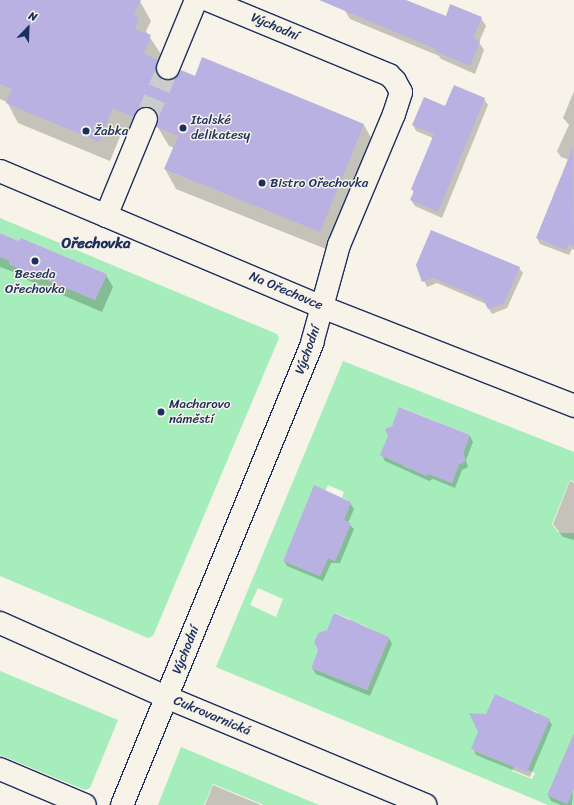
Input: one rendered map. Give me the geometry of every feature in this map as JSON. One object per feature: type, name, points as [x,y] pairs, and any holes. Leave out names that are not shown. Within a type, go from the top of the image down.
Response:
[{"type":"street","points":[[168,68],[196,0]]},
{"type":"street","name":"Východní","points":[[122,805],[312,343],[339,245],[398,103],[401,92],[399,86],[388,75],[208,0]]},
{"type":"street","points":[[106,216],[146,119]]},
{"type":"street","name":"Na Ořechovce","points":[[0,171],[322,307],[572,401]]},
{"type":"street","name":"Cukrovarnická","points":[[0,623],[166,697],[425,805]]},
{"type":"street","points":[[0,769],[86,805]]},
{"type":"green space","points":[[0,218],[277,334],[279,338],[153,636],[148,638],[0,576],[0,257],[10,261],[9,264],[95,300],[107,274],[21,238],[18,241],[0,233]]},
{"type":"green space","points":[[343,361],[574,452],[574,482],[570,480],[552,524],[558,532],[574,533],[574,777],[558,770],[547,795],[567,804],[574,789],[574,805],[548,805],[216,667]],"holes":[[[400,407],[470,435],[463,454],[465,458],[463,463],[459,464],[452,483],[429,474],[426,476],[414,468],[410,469],[405,467],[387,432],[388,428],[392,426]],[[328,485],[344,492],[342,497],[351,502],[344,520],[351,523],[335,561],[328,558],[320,576],[283,561],[314,486],[325,491]],[[258,588],[283,599],[276,617],[250,605]],[[335,613],[350,619],[350,621],[360,626],[361,624],[389,638],[367,690],[311,668],[318,650],[314,643],[327,630]],[[495,694],[511,701],[510,703],[537,712],[528,770],[535,773],[532,779],[512,771],[514,767],[472,750]]]},
{"type":"green space","points":[[0,671],[118,720],[90,788],[85,790],[0,755]]},
{"type":"green space","points":[[181,747],[319,805],[264,805],[213,784],[204,805],[158,805]]},
{"type":"building","points":[[0,0],[141,0],[134,15],[139,17],[135,29],[151,35],[144,54],[158,60],[156,70],[158,75],[163,79],[169,80],[175,78],[181,70],[195,76],[202,57],[364,124],[320,232],[164,169],[178,136],[156,127],[158,117],[156,111],[150,107],[139,109],[133,117],[113,108],[99,142],[6,103],[12,89],[0,84]]},
{"type":"building","points":[[319,0],[406,0],[446,16],[450,4],[482,17],[473,38],[480,41],[470,66],[435,51],[436,49]]},
{"type":"building","points":[[454,85],[485,98],[438,212],[410,200],[414,191],[411,189],[434,134],[412,125],[424,97],[445,106]]},
{"type":"building","points":[[573,147],[574,246],[568,244],[566,250],[536,238]]},
{"type":"building","points":[[431,230],[520,267],[504,303],[488,309],[483,299],[433,278],[422,282],[416,265]]},
{"type":"building","points":[[0,233],[18,241],[21,238],[107,274],[95,300],[9,264],[10,261],[0,257]]},
{"type":"building","points":[[399,407],[470,435],[463,454],[466,461],[459,464],[452,483],[429,474],[426,476],[380,455],[388,436],[385,429],[392,426]]},
{"type":"building","points":[[314,485],[351,502],[344,520],[351,523],[335,561],[328,558],[320,576],[283,561]]},
{"type":"building","points":[[334,613],[389,637],[367,690],[311,668],[318,650],[314,643],[318,633],[327,630]]},
{"type":"building","points":[[495,694],[550,719],[527,772],[471,749],[478,732],[469,713],[486,714]]},
{"type":"building","points":[[574,733],[574,789],[567,804],[547,795]]},
{"type":"tunnel","points":[[146,119],[168,68]]},
{"type":"place","name":"Italské delikatesy","points":[[183,128]]},
{"type":"place","name":"Žabka","points":[[86,131]]},
{"type":"place","name":"Bistro Ořechovka","points":[[262,183]]},
{"type":"place","name":"Beseda Ořechovka","points":[[35,261]]},
{"type":"place","name":"Macharovo náměstí","points":[[161,412]]},
{"type":"district","name":"Ořechovka","points":[[96,244]]}]
